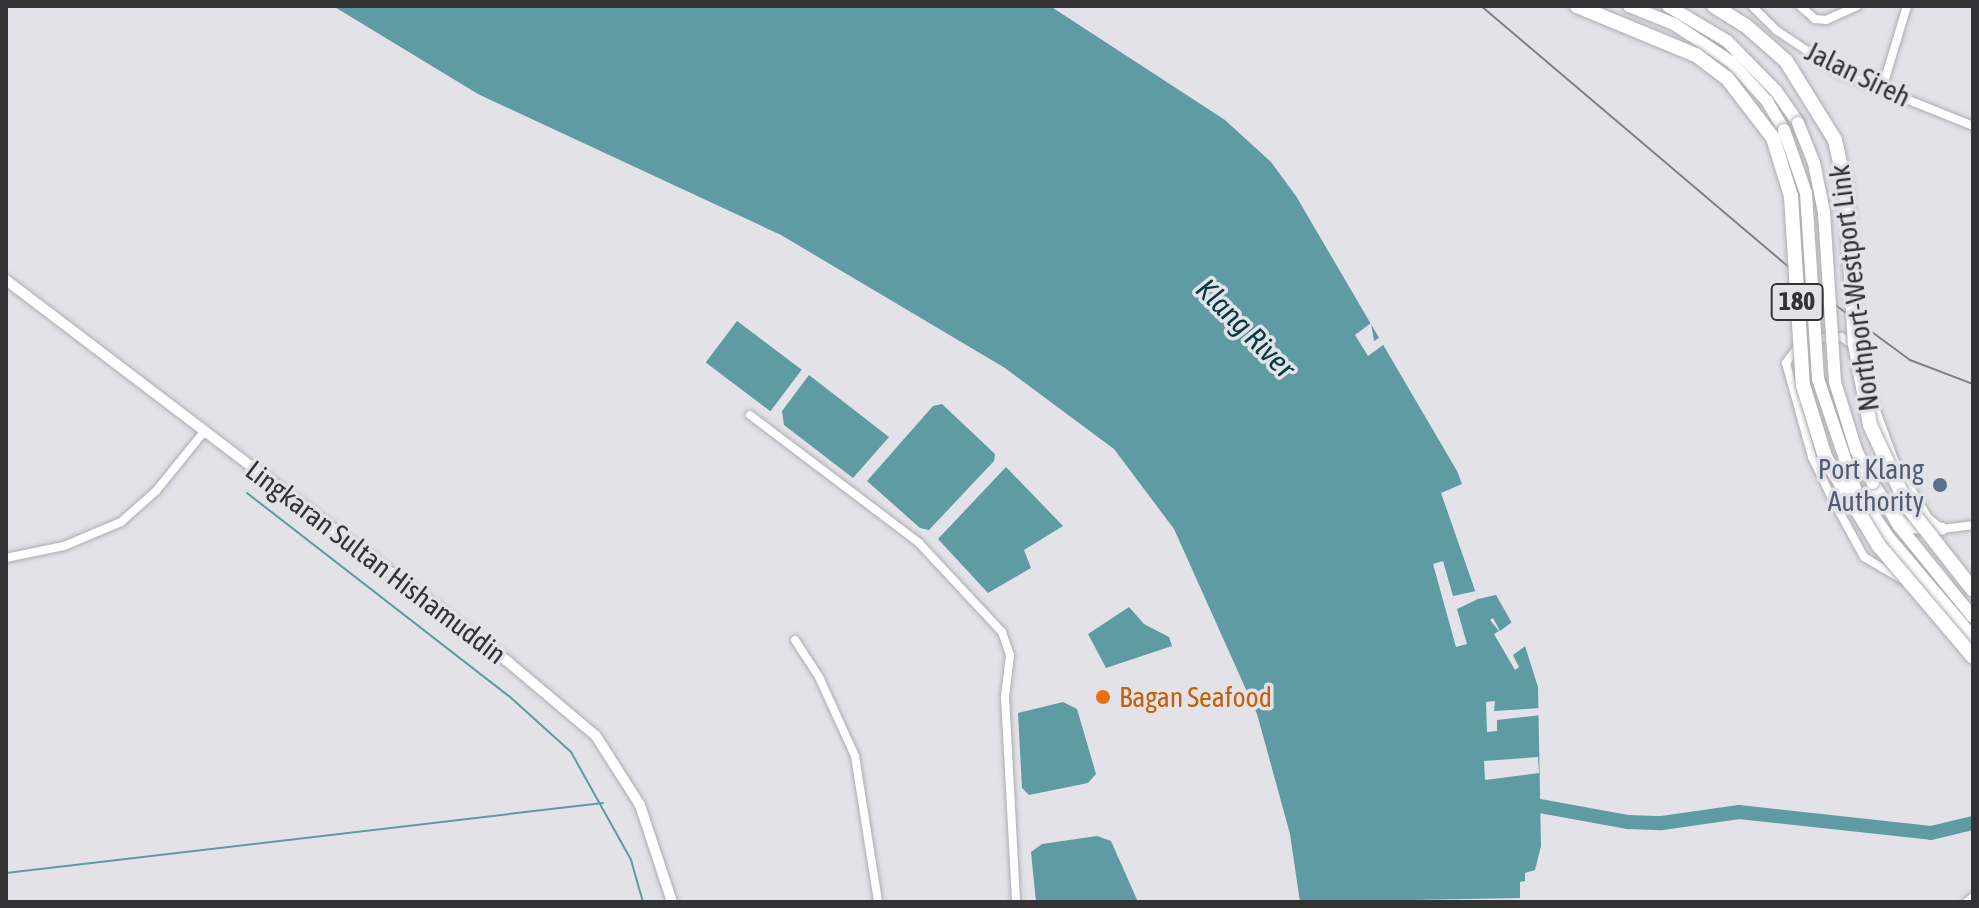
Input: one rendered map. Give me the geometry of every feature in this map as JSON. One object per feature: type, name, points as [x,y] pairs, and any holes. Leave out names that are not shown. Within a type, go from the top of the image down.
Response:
[{"type":"main road","name":"Northport-Westport Link","points":[[1577,6],[1696,55],[1727,78],[1773,138],[1791,196],[1803,385],[1825,457],[1879,546],[1973,657]]},
{"type":"main road","points":[[1629,6],[1674,24],[1731,62],[1767,101],[1784,130],[1806,193],[1818,379],[1855,488],[1936,595],[1973,637]]},
{"type":"main road","points":[[1668,6],[1682,10],[1752,64],[1798,123],[1814,163],[1824,212],[1835,382],[1856,450],[1884,502],[1973,617]]},
{"type":"main road","name":"Northport-Westport Link","points":[[1714,6],[1745,25],[1786,61],[1808,90],[1835,140],[1846,190],[1855,344],[1870,425],[1908,507],[1973,590]]},
{"type":"main road","points":[[1884,502],[1907,527],[1942,529]]},
{"type":"street","name":"Jalan Sireh","points":[[1752,6],[1793,42],[1839,72],[1973,126]]},
{"type":"street","points":[[1800,6],[1815,19],[1826,20],[1857,6]]},
{"type":"street","points":[[1882,89],[1907,6]]},
{"type":"street","name":"Lingkaran Sultan Hishamuddin","points":[[6,280],[203,433],[507,661],[596,736],[640,805],[672,902]]},
{"type":"street","points":[[1936,595],[1864,557],[1833,500],[1812,457],[1786,363],[1804,339],[1841,337],[1861,351],[1872,403],[1894,460],[1928,518],[1942,529],[1973,525]]},
{"type":"street","points":[[750,415],[919,543],[1002,632],[1010,655],[1005,702],[1016,902]]},
{"type":"street","points":[[6,558],[64,546],[121,522],[156,491],[203,433]]},
{"type":"street","points":[[795,640],[819,677],[855,756],[878,902]]},
{"type":"street","points":[[1967,902],[1973,897]]},
{"type":"water","name":"Klang River","points":[[333,6],[1050,6],[1225,120],[1271,162],[1296,196],[1457,471],[1462,484],[1441,493],[1478,599],[1496,595],[1525,646],[1538,687],[1541,846],[1535,870],[1525,873],[1525,881],[1520,882],[1520,898],[1300,902],[1290,834],[1257,714],[1174,529],[1114,449],[1005,368],[781,235],[478,94]]},
{"type":"water","points":[[737,321],[802,370],[770,411],[706,363]]},
{"type":"water","points":[[809,375],[889,437],[853,478],[784,425],[782,411]]},
{"type":"water","points":[[942,404],[995,454],[994,461],[929,530],[920,528],[867,481],[933,406]]},
{"type":"water","points":[[1006,467],[1063,526],[1024,550],[1031,568],[988,593],[938,539]]},
{"type":"water","points":[[1129,607],[1144,624],[1169,637],[1172,646],[1106,668],[1088,634]]},
{"type":"water","points":[[1063,702],[1077,709],[1096,774],[1088,783],[1029,795],[1022,788],[1018,713]]},
{"type":"water","points":[[1097,836],[1111,841],[1138,902],[1036,902],[1031,852],[1042,844]]},
{"type":"pier","points":[[1371,323],[1374,341],[1382,336],[1386,343],[1368,356],[1355,335]]},
{"type":"pier","points":[[1443,561],[1453,596],[1476,591],[1478,599],[1457,609],[1467,644],[1456,647],[1433,564]]},
{"type":"pier","points":[[1493,618],[1500,631],[1512,622],[1528,644],[1513,655],[1519,667],[1515,670],[1494,634],[1499,631],[1490,620]]},
{"type":"pier","points":[[1495,701],[1494,711],[1541,708],[1541,715],[1497,720],[1497,731],[1487,732],[1486,702]]},
{"type":"pier","points":[[1538,757],[1539,773],[1485,780],[1484,761]]},
{"type":"waterway","points":[[247,493],[509,696],[571,752],[631,860],[643,902]]},
{"type":"waterway","points":[[6,873],[603,803]]},
{"type":"waterway","points":[[1523,803],[1628,822],[1662,823],[1739,812],[1931,833],[1973,823]]},
{"type":"railway","points":[[1481,6],[1819,293],[1910,360],[1973,384]]},
{"type":"place","name":"Port Klang Authority","points":[[1940,485]]},
{"type":"place","name":"Bagan Seafood","points":[[1103,697]]}]
